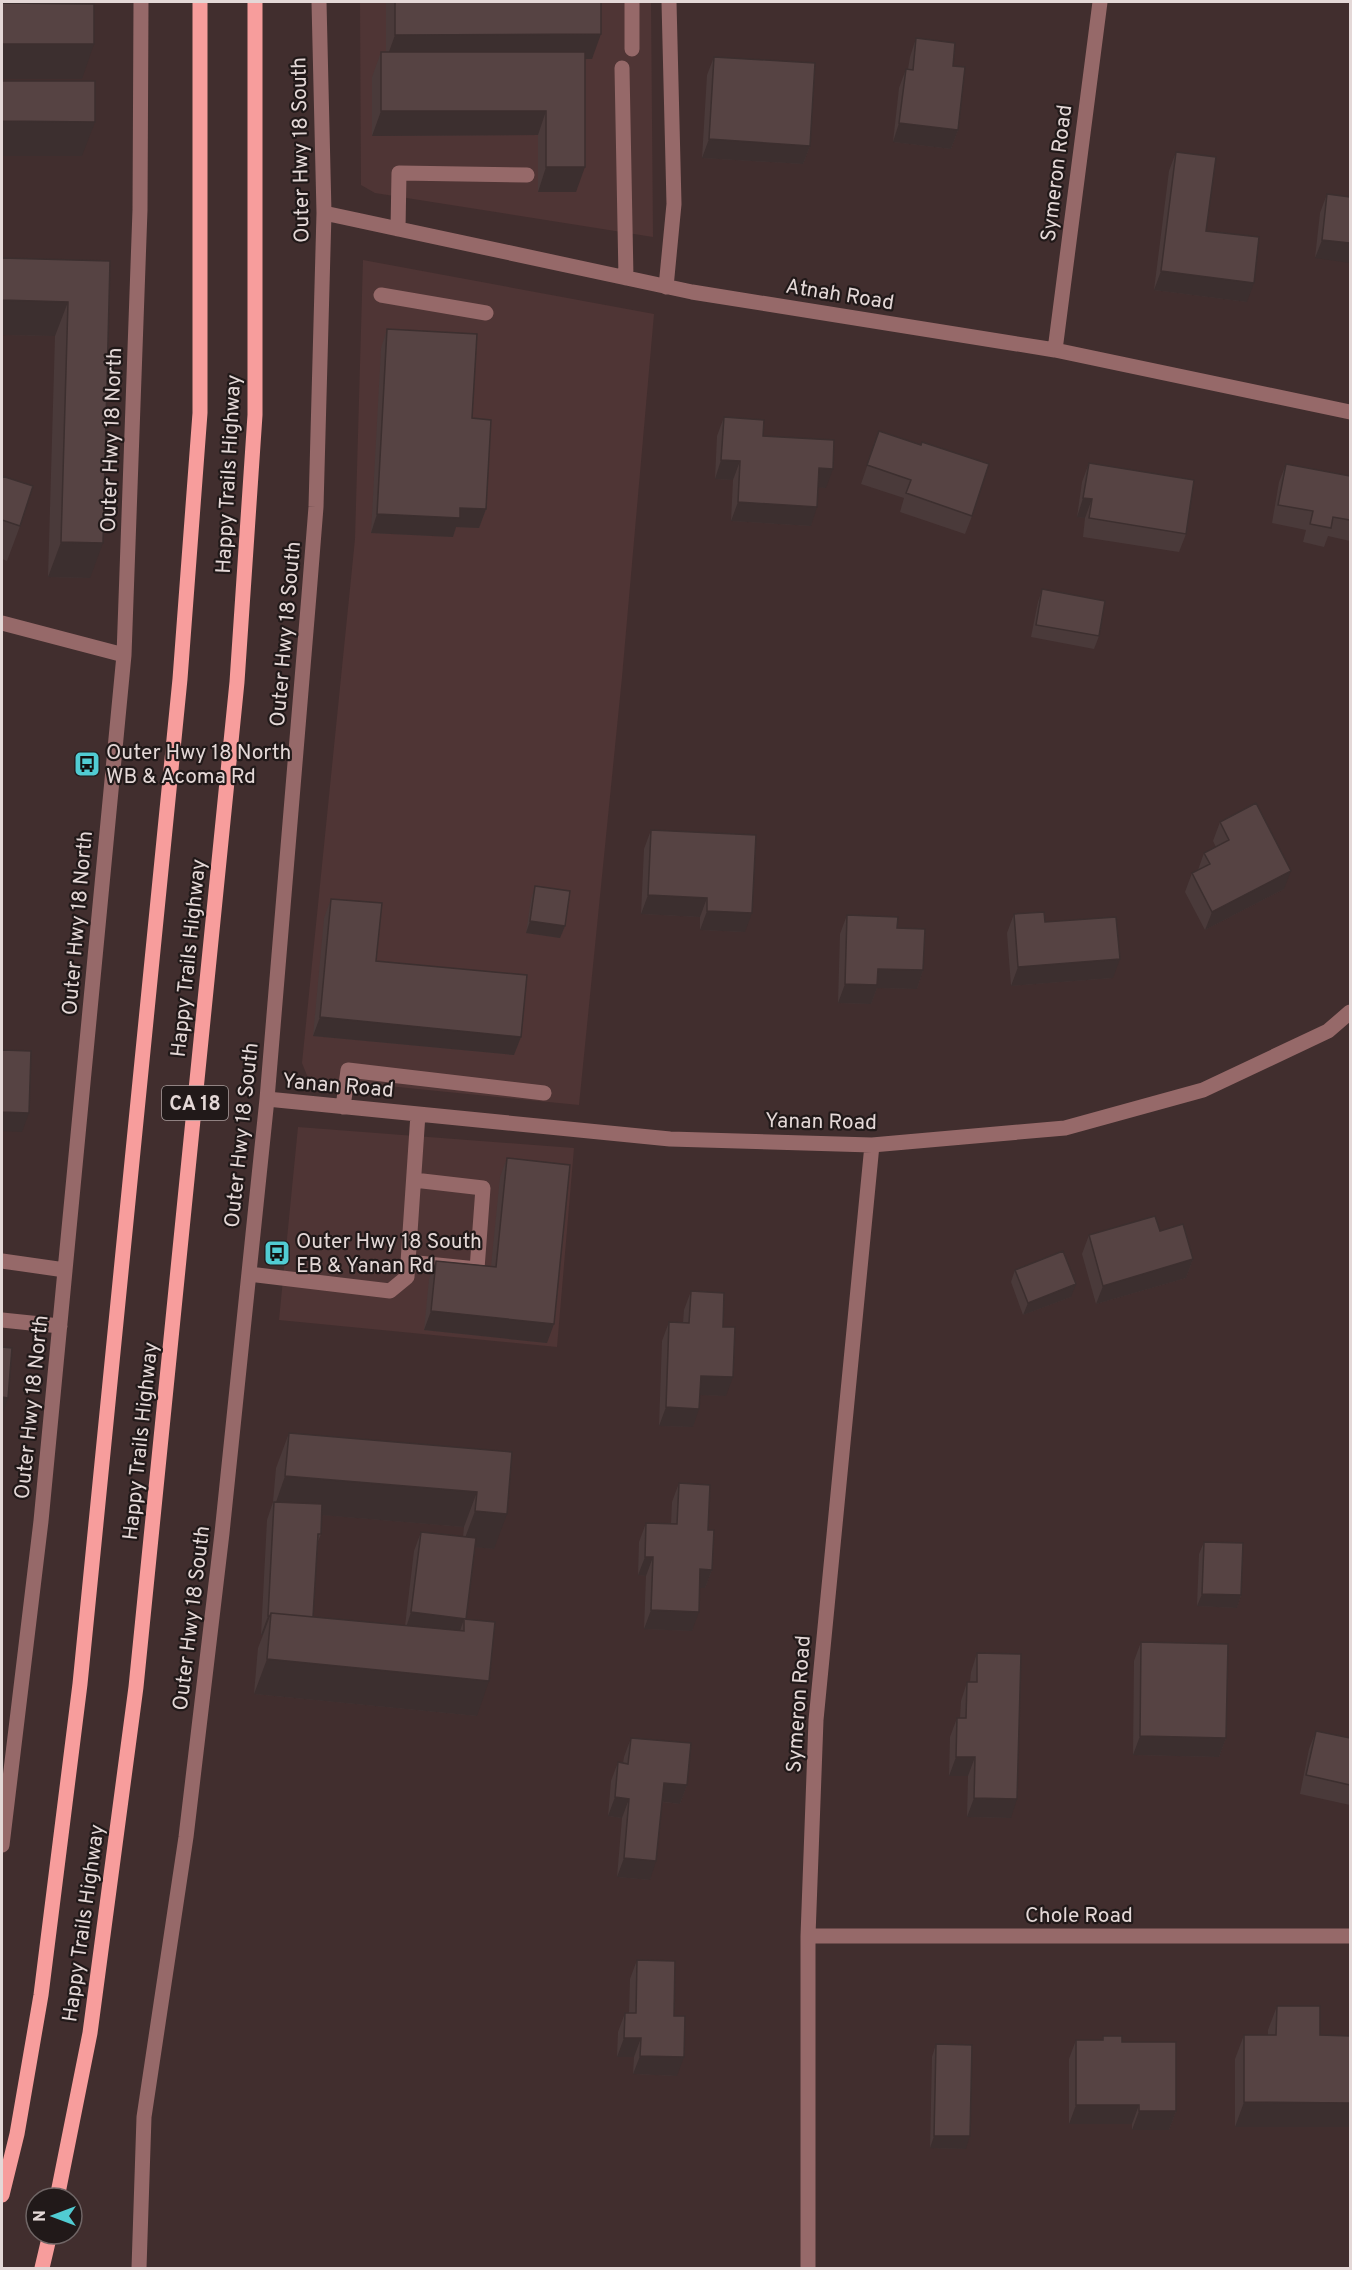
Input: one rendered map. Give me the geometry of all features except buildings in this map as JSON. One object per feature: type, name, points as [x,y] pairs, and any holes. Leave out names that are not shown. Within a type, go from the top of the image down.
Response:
[{"type":"main road","name":"Happy Trails Highway","points":[[2,2195],[17,2134],[41,1995],[80,1684],[180,679],[200,413],[200,2]]},
{"type":"main road","name":"Happy Trails Highway","points":[[59,2186],[90,2033],[136,1688],[237,682],[255,415],[255,2]]},
{"type":"main road","points":[[42,2268],[47,2246]]},
{"type":"street","name":"Outer Hwy 18 North","points":[[2,1845],[41,1521],[124,655],[140,210],[141,2]]},
{"type":"street","name":"Outer Hwy 18 South","points":[[139,2268],[144,2117],[186,1837],[224,1521],[267,1099],[316,507],[324,213],[319,2]]},
{"type":"street","points":[[632,2],[632,49]]},
{"type":"street","points":[[666,286],[674,204],[669,2]]},
{"type":"street","name":"Symeron Road","points":[[1055,350],[1100,2]]},
{"type":"street","points":[[622,68],[626,278]]},
{"type":"street","points":[[398,229],[399,173],[526,175]]},
{"type":"street","name":"Atnah Road","points":[[324,213],[666,286],[1055,350],[1350,412]]},
{"type":"street","points":[[381,295],[486,314]]},
{"type":"street","points":[[2,623],[124,655]]},
{"type":"street","name":"Yanan Road","points":[[267,1099],[670,1139],[872,1144],[1065,1128],[1203,1090],[1328,1031],[1350,1012]]},
{"type":"street","points":[[343,1107],[348,1070],[544,1093]]},
{"type":"street","points":[[249,1274],[390,1291],[407,1277],[418,1114]]},
{"type":"street","name":"Symeron Road","points":[[808,2268],[808,1936],[816,1720],[872,1144]]},
{"type":"street","points":[[408,1262],[477,1269],[483,1188],[414,1180]]},
{"type":"street","points":[[2,1261],[65,1270]]},
{"type":"street","points":[[2,1320],[60,1326]]},
{"type":"street","name":"Chole Road","points":[[808,1936],[1350,1936]]},
{"type":"shaded area","points":[[360,2],[651,2],[653,237],[375,193],[361,185]]},
{"type":"shaded area","points":[[363,260],[654,314],[622,677],[579,1105],[308,1078],[302,1063],[355,539]]},
{"type":"shaded area","points":[[298,1127],[574,1148],[557,1347],[279,1320]]},
{"type":"place","name":"Outer Hwy 18 North WB & Acoma Rd","points":[[87,764]]},
{"type":"place","name":"Outer Hwy 18 South EB & Yanan Rd","points":[[277,1253]]}]
